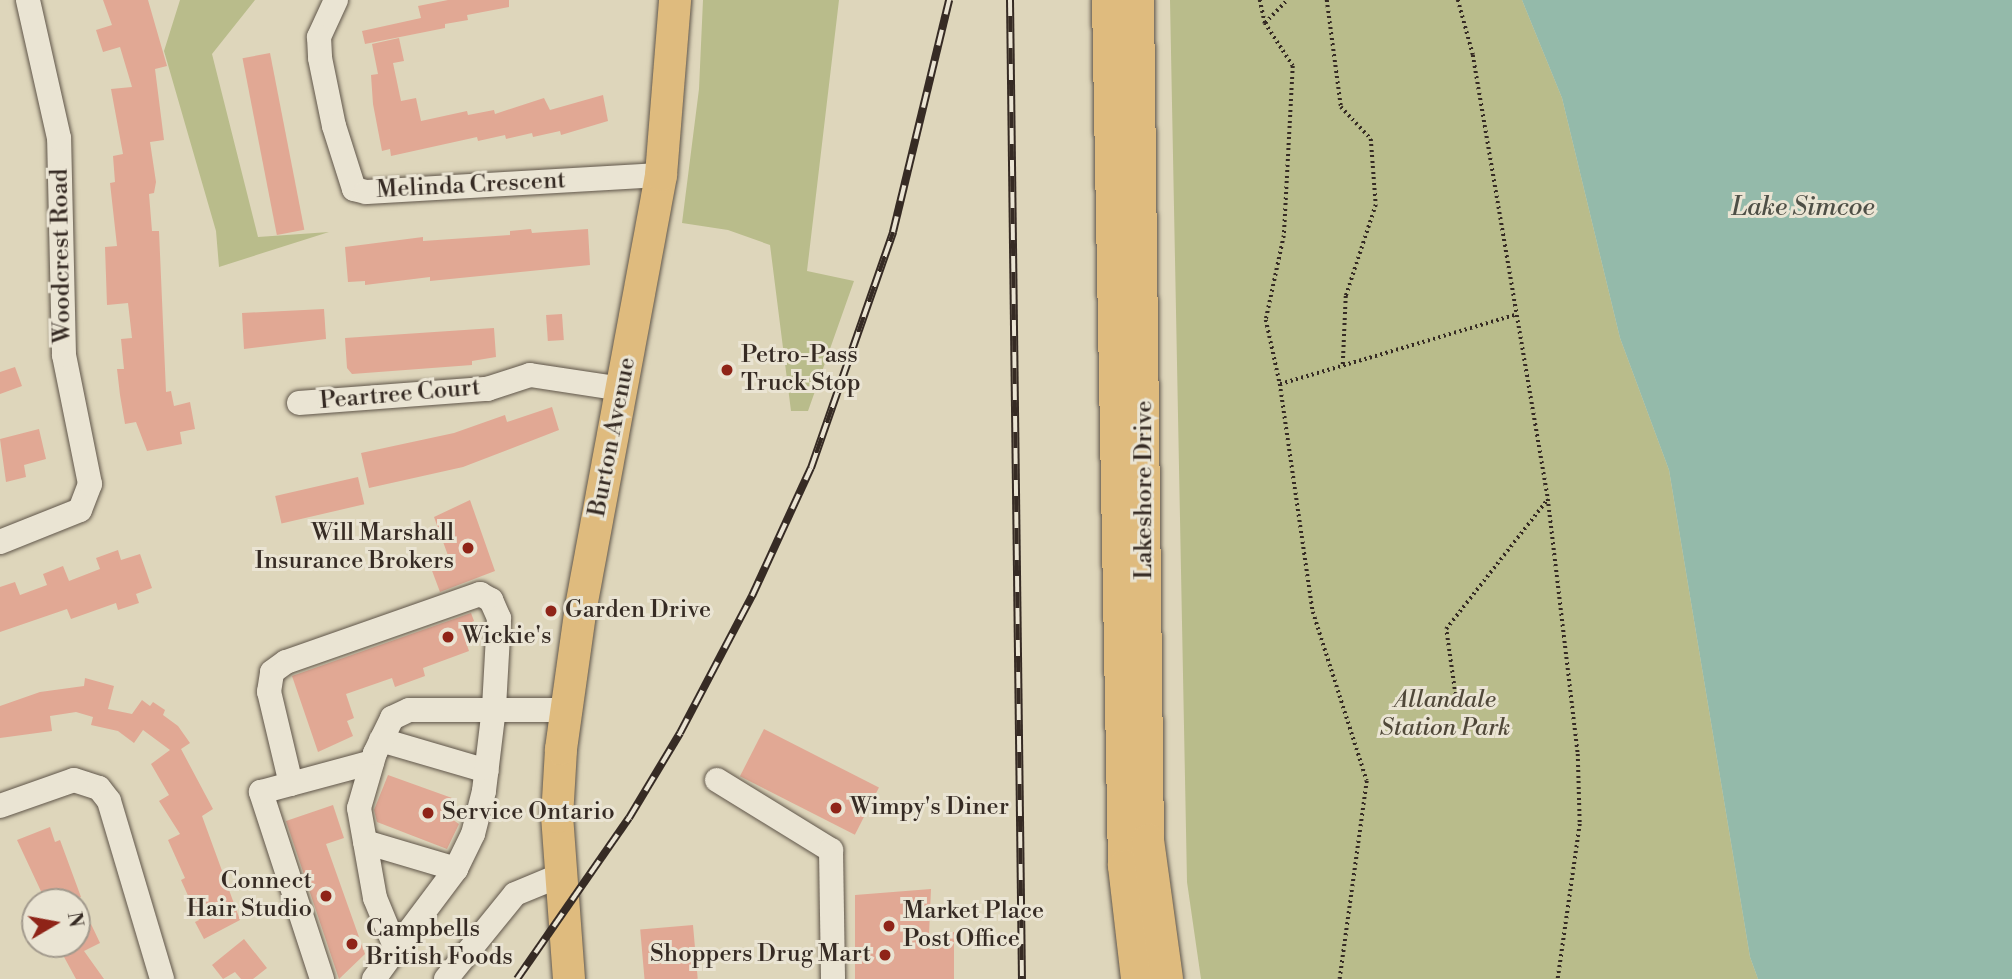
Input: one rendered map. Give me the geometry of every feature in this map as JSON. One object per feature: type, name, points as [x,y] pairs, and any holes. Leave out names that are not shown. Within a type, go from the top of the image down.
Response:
[{"type":"main road","name":"Burton Avenue","points":[[569,979],[558,792],[566,710],[661,175],[675,0]]},
{"type":"main road","name":"Lakeshore Drive","points":[[1108,0],[1124,866],[1137,979]]},
{"type":"main road","name":"Lakeshore Drive","points":[[1138,0],[1148,840],[1167,979]]},
{"type":"street","name":"Woodcrest Road","points":[[0,542],[80,510],[90,484],[64,355],[59,138],[28,0]]},
{"type":"street","name":"Melinda Crescent","points":[[336,0],[318,37],[320,58],[334,126],[354,189],[366,192],[661,175]]},
{"type":"street","name":"Peartree Court","points":[[299,403],[487,389],[530,375],[624,389]]},
{"type":"street","points":[[291,784],[270,692],[272,672],[286,662],[480,594],[491,600],[499,618],[494,708],[487,771],[474,834],[456,869],[374,979]]},
{"type":"street","points":[[396,949],[375,898],[359,808],[377,751],[392,719],[409,710],[566,710]]},
{"type":"street","points":[[321,979],[261,792],[291,784],[377,751],[487,771]]},
{"type":"street","points":[[0,806],[74,780],[99,788],[109,801],[162,979]]},
{"type":"street","points":[[717,780],[831,850],[833,979]]},
{"type":"street","points":[[365,842],[456,869]]},
{"type":"street","points":[[446,979],[514,894],[561,875]]},
{"type":"path","points":[[1261,0],[1265,23],[1293,66],[1284,236],[1266,320],[1280,384],[1313,612],[1367,781],[1339,979]]},
{"type":"path","points":[[1265,23],[1287,0]]},
{"type":"path","points":[[1327,0],[1341,107],[1371,139],[1376,205],[1346,296],[1343,366]]},
{"type":"path","points":[[1458,0],[1473,55],[1548,499],[1578,754],[1580,824],[1558,979]]},
{"type":"path","points":[[1280,384],[1516,315]]},
{"type":"path","points":[[1456,700],[1446,629],[1548,499]]},
{"type":"green space","points":[[180,0],[255,0],[212,54],[258,237],[329,232],[219,267],[216,231],[164,51]]},
{"type":"green space","points":[[703,0],[839,0],[807,271],[854,281],[808,411],[791,411],[770,245],[728,230],[682,223],[699,89]]},
{"type":"green space","name":"Allandale Station Park","points":[[1170,0],[1522,0],[1562,98],[1620,338],[1669,470],[1750,957],[1758,979],[1201,979],[1187,882]]},
{"type":"water","name":"Lake Simcoe","points":[[1522,0],[2012,0],[2012,979],[1758,979],[1750,957],[1669,470],[1620,338],[1562,98]]},
{"type":"building","points":[[103,0],[148,0],[167,66],[155,69],[164,140],[150,142],[156,182],[154,193],[149,194],[152,231],[159,231],[166,392],[171,391],[174,406],[190,402],[195,429],[180,432],[182,444],[147,451],[136,422],[125,424],[120,395],[117,369],[124,369],[121,339],[132,338],[128,303],[107,305],[105,247],[117,246],[110,183],[115,182],[113,156],[123,154],[111,89],[132,87],[120,47],[103,52],[96,30],[112,25]]},
{"type":"building","points":[[448,0],[509,0],[509,7],[467,15],[468,20],[445,24],[445,28],[365,44],[362,31],[421,18],[418,6]]},
{"type":"building","points":[[399,38],[404,61],[393,63],[401,101],[416,98],[421,121],[467,111],[468,115],[494,110],[495,114],[544,98],[550,110],[603,95],[608,121],[561,135],[560,131],[533,137],[532,133],[506,139],[505,135],[478,141],[477,137],[391,156],[390,149],[382,151],[373,104],[371,75],[378,74],[372,44]]},
{"type":"building","points":[[270,53],[304,230],[277,235],[243,58]]},
{"type":"building","points":[[531,229],[532,233],[588,229],[590,265],[430,281],[430,277],[365,285],[365,281],[348,282],[345,247],[423,237],[423,241],[510,235],[510,231]]},
{"type":"building","points":[[324,309],[326,339],[244,349],[242,313]]},
{"type":"building","points":[[562,314],[564,340],[548,341],[546,315]]},
{"type":"building","points":[[494,328],[496,357],[472,361],[472,365],[352,374],[347,368],[345,338]]},
{"type":"building","points":[[15,367],[22,386],[0,394],[0,372]]},
{"type":"building","points":[[552,407],[559,430],[463,467],[369,488],[361,453],[454,433],[505,415],[507,422]]},
{"type":"building","points":[[39,429],[46,459],[24,465],[26,477],[6,482],[0,439]]},
{"type":"building","points":[[358,477],[364,504],[281,523],[275,496]]},
{"type":"building","name":"Will Marshall Insurance Brokers","points":[[470,500],[495,571],[440,592],[431,568],[450,561],[434,517]]},
{"type":"building","points":[[118,550],[121,560],[140,554],[152,588],[136,594],[139,603],[118,610],[116,603],[71,619],[67,609],[0,632],[0,587],[15,582],[20,595],[47,585],[43,574],[63,566],[69,581],[100,569],[96,558]]},
{"type":"building","points":[[471,613],[474,621],[467,624],[472,636],[465,639],[469,651],[423,668],[425,676],[395,687],[392,678],[346,694],[354,718],[347,721],[353,736],[318,752],[292,676]]},
{"type":"building","points":[[85,678],[114,686],[108,709],[132,714],[142,700],[150,706],[153,702],[165,710],[163,715],[178,726],[190,743],[181,749],[213,809],[202,816],[240,920],[204,939],[195,922],[199,920],[181,880],[185,878],[168,840],[180,834],[159,801],[169,795],[151,764],[170,750],[143,730],[134,743],[118,731],[91,725],[93,717],[76,712],[50,716],[52,731],[0,738],[0,706],[40,692],[84,686]]},
{"type":"building","points":[[764,729],[879,788],[855,835],[740,776]]},
{"type":"building","points":[[388,775],[452,798],[446,815],[459,824],[447,849],[377,822],[374,810]]},
{"type":"building","points":[[333,805],[344,838],[326,844],[365,954],[339,979],[286,821]]},
{"type":"building","points":[[50,827],[55,842],[60,840],[78,888],[39,888],[17,840]]},
{"type":"building","points":[[931,889],[929,935],[954,932],[954,979],[855,979],[855,895]]},
{"type":"building","points":[[91,924],[100,943],[91,948]]},
{"type":"building","points":[[693,925],[698,979],[645,979],[640,930]]},
{"type":"building","points":[[244,939],[267,968],[253,979],[241,979],[235,972],[223,979],[212,965]]},
{"type":"building","points":[[65,958],[89,958],[104,979],[76,979]]},
{"type":"railway","points":[[517,979],[629,818],[680,733],[752,596],[811,468],[893,232],[949,0]]},
{"type":"railway","points":[[1010,0],[1022,979]]},
{"type":"place","name":"Petro-Pass Truck Stop","points":[[727,370]]},
{"type":"place","name":"Will Marshall Insurance Brokers","points":[[468,548]]},
{"type":"place","name":"Garden Drive","points":[[551,611]]},
{"type":"place","name":"Wickie's","points":[[448,637]]},
{"type":"place","name":"Wimpy's Diner","points":[[836,808]]},
{"type":"place","name":"Service Ontario","points":[[428,813]]},
{"type":"place","name":"Connect Hair Studio","points":[[326,896]]},
{"type":"place","name":"Market Place Post Office","points":[[889,926]]},
{"type":"place","name":"Campbells British Foods","points":[[352,944]]},
{"type":"place","name":"Shoppers Drug Mart","points":[[885,955]]}]
